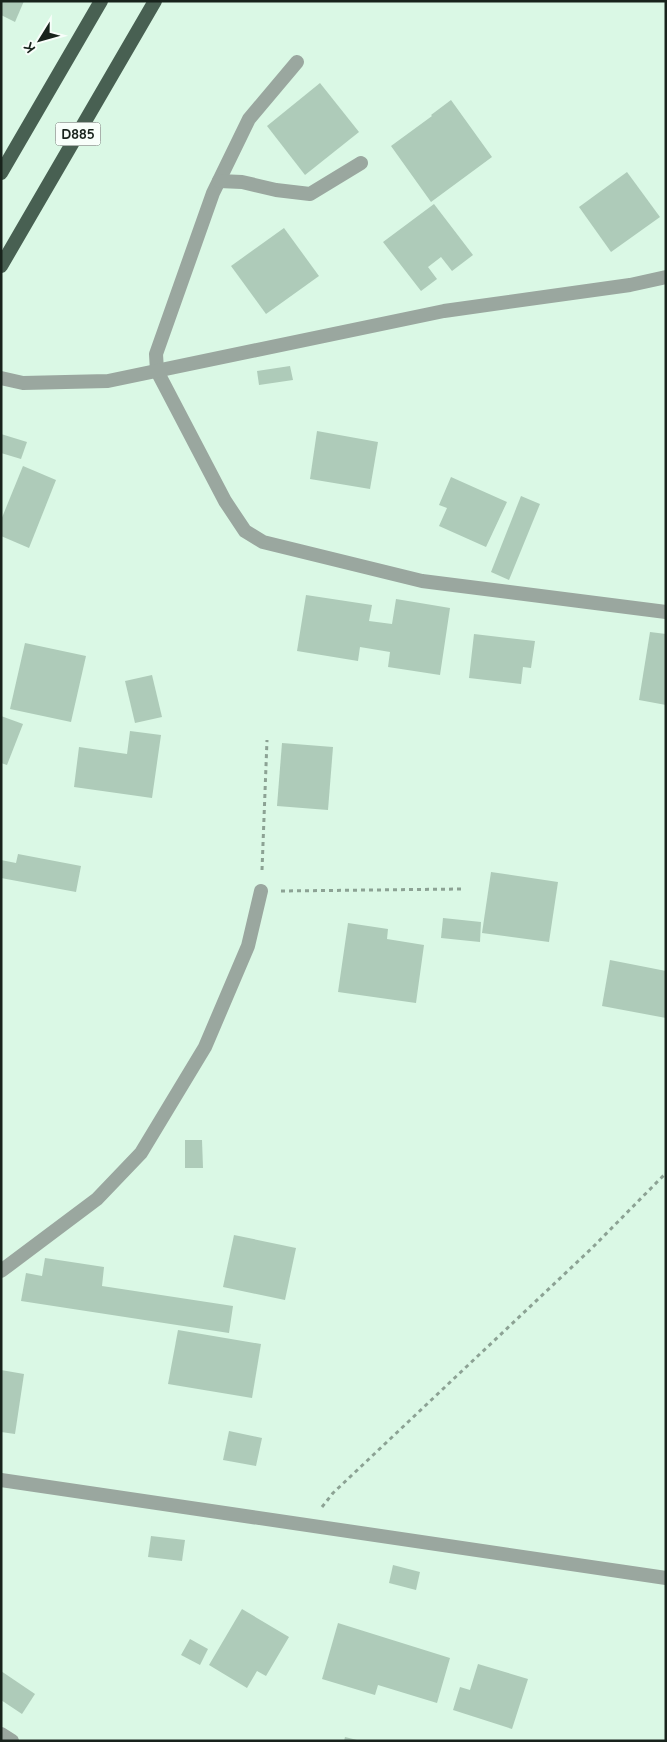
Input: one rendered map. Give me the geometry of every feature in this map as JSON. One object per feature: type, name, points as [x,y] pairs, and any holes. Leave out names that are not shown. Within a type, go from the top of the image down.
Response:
[{"type":"highway","name":"D885","points":[[1,173],[101,1]]},
{"type":"highway","name":"D885","points":[[1,266],[155,1]]},
{"type":"street","points":[[297,62],[249,119],[213,193],[156,354],[157,371],[225,501],[245,531],[263,542],[422,581],[666,612]]},
{"type":"street","points":[[219,181],[242,182],[276,190],[310,194],[361,163]]},
{"type":"street","points":[[1,378],[23,383],[108,381],[444,311],[630,285],[666,277]]},
{"type":"street","points":[[1,1271],[97,1199],[141,1152],[206,1047],[248,946],[261,891]]},
{"type":"street","points":[[1,1480],[666,1578]]},
{"type":"street","points":[[1,1734],[12,1741]]},
{"type":"path","points":[[266,740],[261,891],[461,889]]},
{"type":"path","points":[[314,1526],[323,1505],[333,1493],[593,1247],[666,1173]]},
{"type":"building","points":[[1,1],[24,1],[15,22],[1,15]]},
{"type":"building","points":[[320,83],[359,132],[305,175],[267,126]]},
{"type":"building","points":[[451,100],[492,157],[431,202],[391,146]]},
{"type":"building","points":[[627,172],[660,217],[611,252],[579,207]]},
{"type":"building","points":[[434,204],[473,255],[452,271],[441,257],[428,267],[437,279],[421,291],[383,242]]},
{"type":"building","points":[[284,228],[319,276],[266,314],[231,266]]},
{"type":"building","points":[[290,366],[293,380],[259,385],[257,371]]},
{"type":"building","points":[[317,431],[378,442],[370,489],[310,479]]},
{"type":"building","points":[[1,434],[27,442],[21,459],[1,453]]},
{"type":"building","points":[[23,466],[56,480],[29,548],[1,536],[1,520]]},
{"type":"building","points":[[451,477],[507,502],[486,547],[439,526],[447,508],[439,505]]},
{"type":"building","points":[[521,496],[540,504],[509,580],[491,572]]},
{"type":"building","points":[[306,595],[372,605],[369,621],[392,624],[396,599],[450,608],[440,675],[388,667],[390,652],[360,647],[358,661],[297,651]]},
{"type":"building","points":[[650,632],[666,634],[666,705],[639,700]]},
{"type":"building","points":[[474,634],[535,641],[531,668],[523,667],[521,684],[469,678]]},
{"type":"building","points":[[25,643],[86,656],[71,722],[10,709]]},
{"type":"building","points":[[152,675],[162,717],[135,723],[125,681]]},
{"type":"building","points":[[1,716],[23,724],[7,765],[1,763]]},
{"type":"building","points":[[130,731],[161,735],[152,798],[74,787],[79,747],[127,754]]},
{"type":"building","points":[[282,743],[333,747],[328,810],[277,806]]},
{"type":"building","points":[[18,854],[81,866],[76,892],[1,878],[1,860],[16,863]]},
{"type":"building","points":[[491,872],[558,882],[549,942],[482,933]]},
{"type":"building","points":[[443,918],[481,922],[480,942],[441,938]]},
{"type":"building","points":[[348,923],[388,929],[387,939],[424,945],[416,1003],[338,992]]},
{"type":"building","points":[[610,960],[666,971],[666,1018],[602,1006]]},
{"type":"building","points":[[185,1140],[202,1140],[203,1168],[185,1168]]},
{"type":"building","points":[[234,1235],[296,1248],[285,1300],[223,1287]]},
{"type":"building","points":[[45,1258],[104,1267],[102,1286],[233,1306],[229,1333],[21,1301],[26,1273],[42,1276]]},
{"type":"building","points":[[178,1330],[261,1344],[252,1398],[168,1384]]},
{"type":"building","points":[[1,1370],[24,1374],[15,1434],[1,1432]]},
{"type":"building","points":[[229,1431],[262,1438],[256,1466],[223,1460]]},
{"type":"building","points":[[151,1536],[185,1540],[182,1561],[148,1557]]},
{"type":"building","points":[[393,1565],[420,1572],[416,1590],[389,1583]]},
{"type":"building","points":[[242,1609],[289,1637],[266,1676],[257,1671],[247,1688],[209,1665]]},
{"type":"building","points":[[338,1623],[450,1658],[437,1703],[378,1685],[375,1695],[322,1679]]},
{"type":"building","points":[[190,1639],[208,1649],[200,1665],[181,1655]]},
{"type":"building","points":[[478,1664],[528,1679],[512,1729],[453,1710],[460,1687],[470,1690]]},
{"type":"building","points":[[1,1671],[35,1694],[22,1714],[1,1700]]},
{"type":"building","points":[[345,1737],[357,1740],[357,1741],[344,1741]]}]
